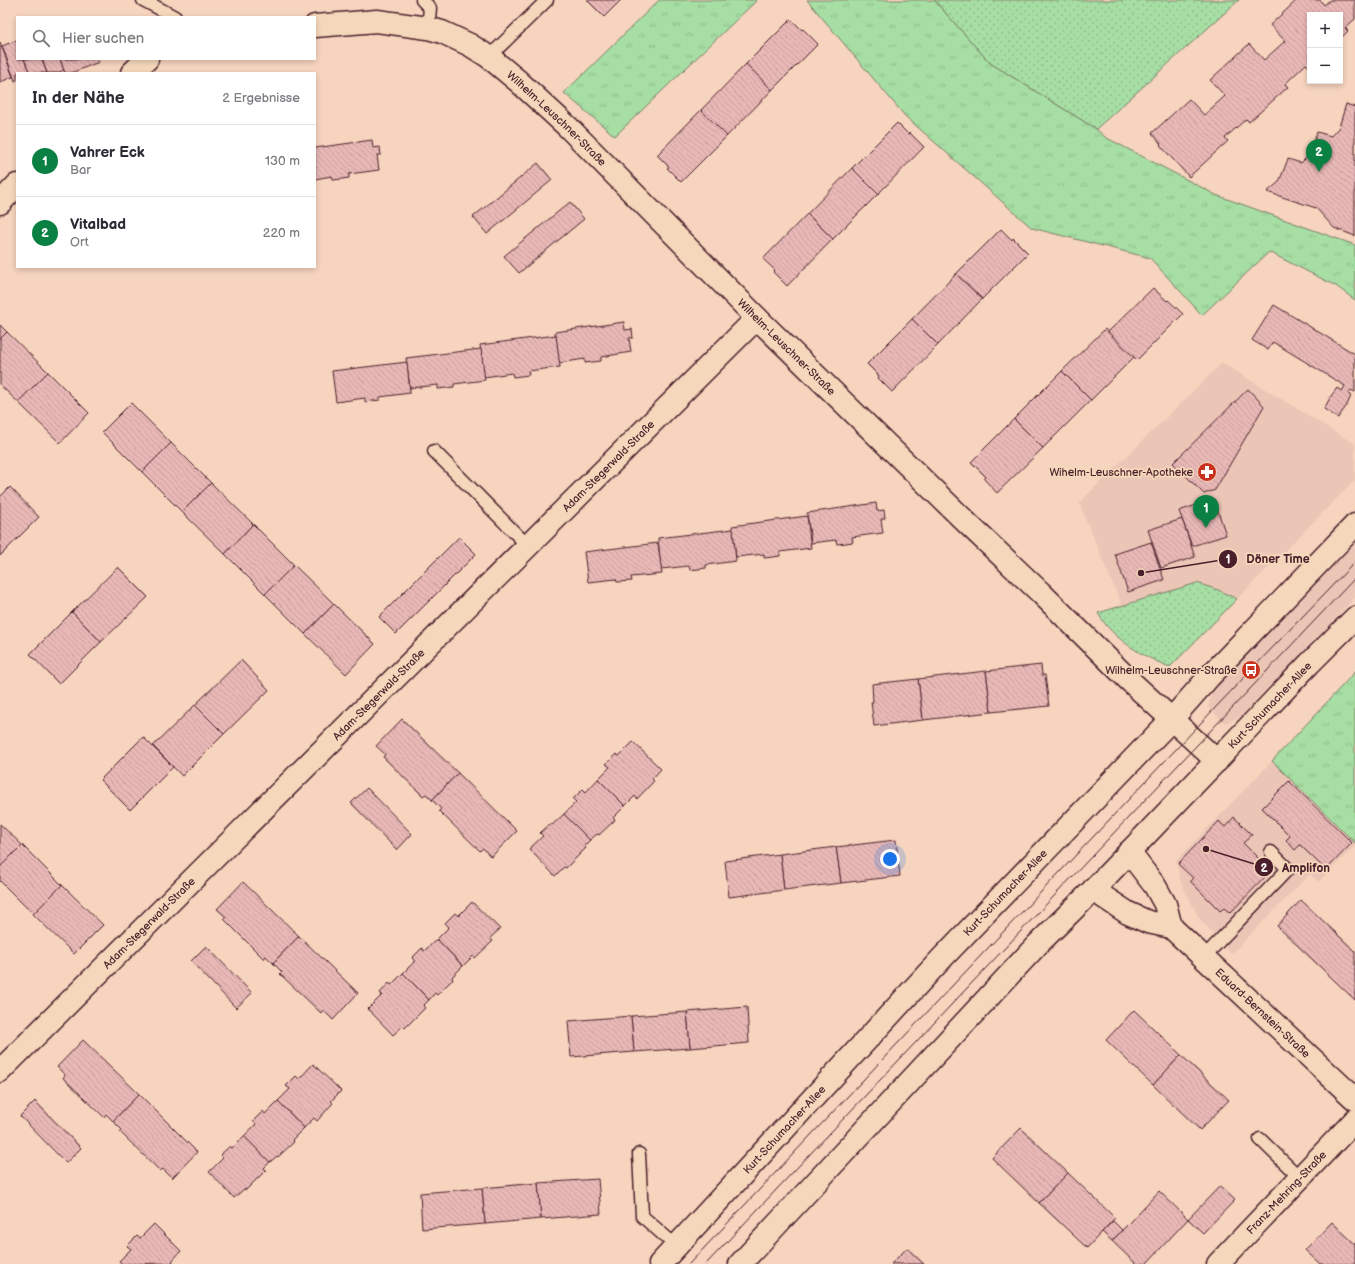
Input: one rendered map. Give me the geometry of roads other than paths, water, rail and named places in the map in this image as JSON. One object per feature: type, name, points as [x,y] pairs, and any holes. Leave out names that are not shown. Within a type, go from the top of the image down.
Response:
[{"type":"street","name":"Wilhelm-Leuschner-Straße","points":[[316,26],[377,21],[428,28],[442,32],[470,45],[489,57],[518,81],[568,127],[757,318],[1171,720],[1217,761]]},
{"type":"street","points":[[133,72],[146,60]]},
{"type":"street","points":[[0,202],[16,186]]},
{"type":"street","name":"Adam-Stegerwald-Straße","points":[[0,1071],[757,318]]},
{"type":"street","name":"Kurt-Schumacher-Allee","points":[[660,1264],[944,956],[1171,720],[1209,677],[1355,525]]},
{"type":"street","name":"Kurt-Schumacher-Allee","points":[[740,1264],[1037,946],[1093,890],[1355,618]]},
{"type":"street","points":[[1093,890],[1128,913],[1148,922],[1171,927],[1166,904],[1155,886],[1129,852]]},
{"type":"street","name":"Eduard-Bernstein-Straße","points":[[1171,927],[1355,1099]]},
{"type":"street","name":"Franz-Mehring-Straße","points":[[1218,1264],[1355,1120]]},
{"type":"lane","points":[[143,0],[173,16]]},
{"type":"lane","points":[[422,0],[430,8],[428,28]]},
{"type":"lane","points":[[489,57],[547,0]]},
{"type":"lane","points":[[434,451],[528,546]]},
{"type":"lane","points":[[1204,957],[1288,869],[1271,852]]},
{"type":"lane","points":[[1260,1139],[1300,1178]]},
{"type":"lane","points":[[639,1154],[642,1216],[676,1246]]},
{"type":"tram line","points":[[689,1264],[1355,562]]},
{"type":"tram line","points":[[706,1264],[1355,578]]},
{"type":"place","name":"Vitalbad","points":[[1319,172]]},
{"type":"place","name":"Wihelm-Leuschner-Apotheke","points":[[1207,472]]},
{"type":"place","name":"Vahrer Eck","points":[[1206,528]]},
{"type":"place","name":"Döner Time","points":[[1141,573]]},
{"type":"place","name":"Wilhelm-Leuschner-Straße","points":[[1251,670]]},
{"type":"place","name":"Amplifon","points":[[1206,849]]}]
